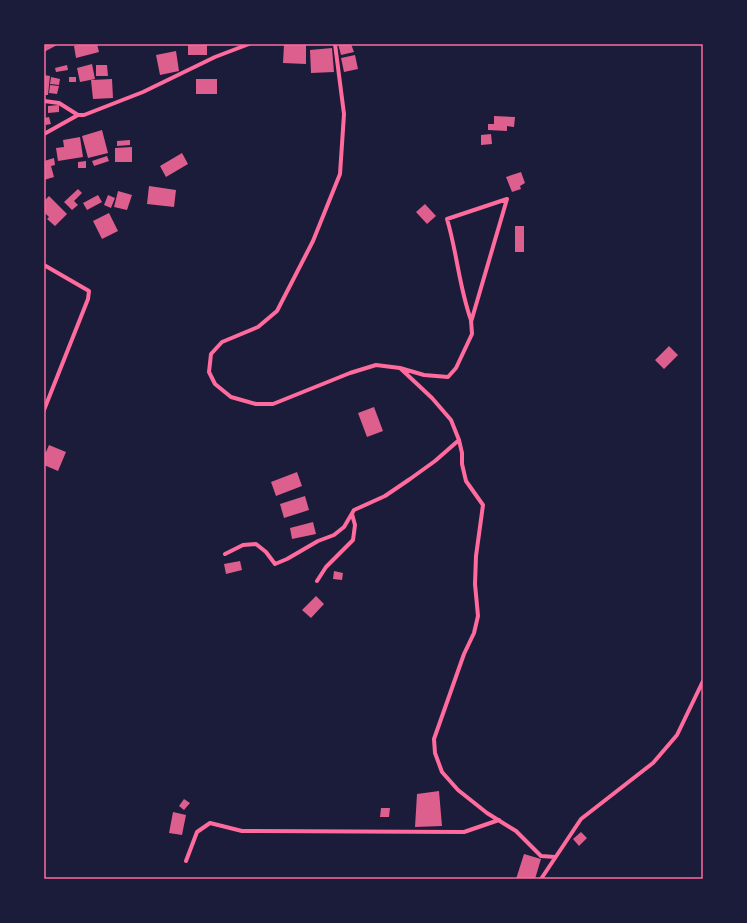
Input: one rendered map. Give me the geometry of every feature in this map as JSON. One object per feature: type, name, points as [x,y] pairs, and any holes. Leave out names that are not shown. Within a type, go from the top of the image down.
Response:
[{"type":"street","points":[[44,134],[78,115],[84,115],[143,92],[215,57],[249,44]]},
{"type":"street","points":[[334,44],[344,114],[340,174],[313,241],[277,311],[258,327],[222,342],[211,354],[209,372],[215,384],[231,397],[256,404],[273,404],[350,373],[376,365],[400,368],[424,375],[448,377],[456,368],[472,334],[471,322],[465,303],[453,239],[447,219],[507,199],[471,322]]},
{"type":"street","points":[[44,101],[60,103],[78,115]]},
{"type":"street","points":[[44,265],[89,291],[88,299],[44,410]]},
{"type":"street","points":[[400,368],[432,398],[451,420],[459,440],[466,481],[483,505],[476,556],[475,584],[478,616],[474,633],[464,654],[434,739],[435,753],[442,772],[458,790],[487,813],[516,831],[541,856],[555,857]]},
{"type":"street","points":[[225,554],[243,545],[256,544],[266,552],[275,564],[287,559],[318,541],[334,535],[344,527],[354,510],[385,496],[435,461],[459,440]]},
{"type":"street","points":[[317,581],[326,567],[353,540],[355,525],[352,513]]},
{"type":"street","points":[[541,879],[581,819],[653,762],[677,735],[703,681]]},
{"type":"street","points":[[186,861],[197,832],[210,823],[242,831],[464,832],[499,820]]},
{"type":"building","points":[[44,44],[59,44],[44,52]]},
{"type":"building","points":[[83,44],[97,44],[99,52],[76,58],[74,46]]},
{"type":"building","points":[[188,44],[207,44],[207,55],[188,55]]},
{"type":"building","points":[[284,44],[306,44],[306,64],[283,63]]},
{"type":"building","points":[[338,44],[351,44],[354,52],[341,55]]},
{"type":"building","points":[[332,48],[334,72],[311,73],[310,50]]},
{"type":"building","points":[[176,51],[179,71],[160,75],[156,55]]},
{"type":"building","points":[[355,55],[358,69],[344,72],[341,58]]},
{"type":"building","points":[[92,64],[95,79],[80,82],[77,68]]},
{"type":"building","points":[[67,65],[68,70],[56,72],[55,68]]},
{"type":"building","points":[[96,65],[107,65],[108,76],[96,76]]},
{"type":"building","points":[[44,75],[50,76],[48,95],[44,95]]},
{"type":"building","points":[[51,77],[60,79],[59,85],[50,84]]},
{"type":"building","points":[[69,77],[76,77],[76,82],[69,82]]},
{"type":"building","points":[[112,79],[113,98],[93,99],[91,80]]},
{"type":"building","points":[[196,79],[217,79],[217,94],[196,94]]},
{"type":"building","points":[[50,85],[59,86],[57,94],[49,93]]},
{"type":"building","points":[[59,105],[59,112],[48,113],[48,106]]},
{"type":"building","points":[[494,116],[515,117],[514,127],[507,126],[507,131],[488,130],[488,124],[494,124]]},
{"type":"building","points":[[49,117],[51,124],[46,125],[44,118]]},
{"type":"building","points":[[102,130],[108,153],[88,158],[82,136]]},
{"type":"building","points":[[491,134],[492,144],[481,145],[481,135]]},
{"type":"building","points":[[80,137],[83,157],[58,161],[56,148],[64,147],[63,140]]},
{"type":"building","points":[[130,140],[130,145],[117,146],[117,141]]},
{"type":"building","points":[[132,147],[132,162],[115,162],[115,148]]},
{"type":"building","points":[[182,153],[188,164],[166,177],[160,166]]},
{"type":"building","points":[[107,156],[109,161],[94,166],[92,161]]},
{"type":"building","points":[[54,158],[55,165],[51,166],[54,177],[44,180],[44,161]]},
{"type":"building","points":[[86,161],[86,168],[78,168],[78,162]]},
{"type":"building","points":[[521,172],[525,183],[520,186],[521,189],[512,192],[506,177]]},
{"type":"building","points":[[149,186],[176,190],[174,207],[147,204]]},
{"type":"building","points":[[78,189],[82,193],[74,201],[78,205],[72,210],[64,202]]},
{"type":"building","points":[[118,191],[132,195],[127,210],[114,207]]},
{"type":"building","points":[[98,195],[102,202],[87,210],[83,203]]},
{"type":"building","points":[[108,195],[115,198],[111,208],[104,205]]},
{"type":"building","points":[[49,196],[67,214],[55,226],[47,219],[49,217],[44,212],[44,201]]},
{"type":"building","points":[[425,204],[436,216],[427,224],[416,212]]},
{"type":"building","points":[[109,213],[118,231],[102,239],[93,221]]},
{"type":"building","points":[[515,226],[524,226],[524,252],[515,252]]},
{"type":"building","points":[[669,346],[678,355],[664,369],[655,360]]},
{"type":"building","points":[[374,407],[383,431],[367,437],[358,413]]},
{"type":"building","points":[[49,445],[66,452],[58,471],[44,465],[44,451],[46,452]]},
{"type":"building","points":[[297,472],[302,486],[276,496],[271,482]]},
{"type":"building","points":[[305,496],[309,510],[284,518],[280,504]]},
{"type":"building","points":[[313,522],[316,534],[292,539],[290,528]]},
{"type":"building","points":[[240,561],[242,570],[226,574],[224,564]]},
{"type":"building","points":[[334,571],[343,573],[342,580],[333,579]]},
{"type":"building","points":[[316,596],[324,604],[311,618],[302,610]]},
{"type":"building","points":[[439,791],[442,826],[415,827],[417,794]]},
{"type":"building","points":[[184,799],[190,803],[184,810],[179,806]]},
{"type":"building","points":[[381,808],[390,808],[389,817],[380,817]]},
{"type":"building","points":[[173,812],[186,815],[182,835],[169,833]]},
{"type":"building","points":[[581,832],[587,838],[579,846],[573,839]]},
{"type":"building","points":[[524,854],[541,859],[535,879],[516,879]]}]
